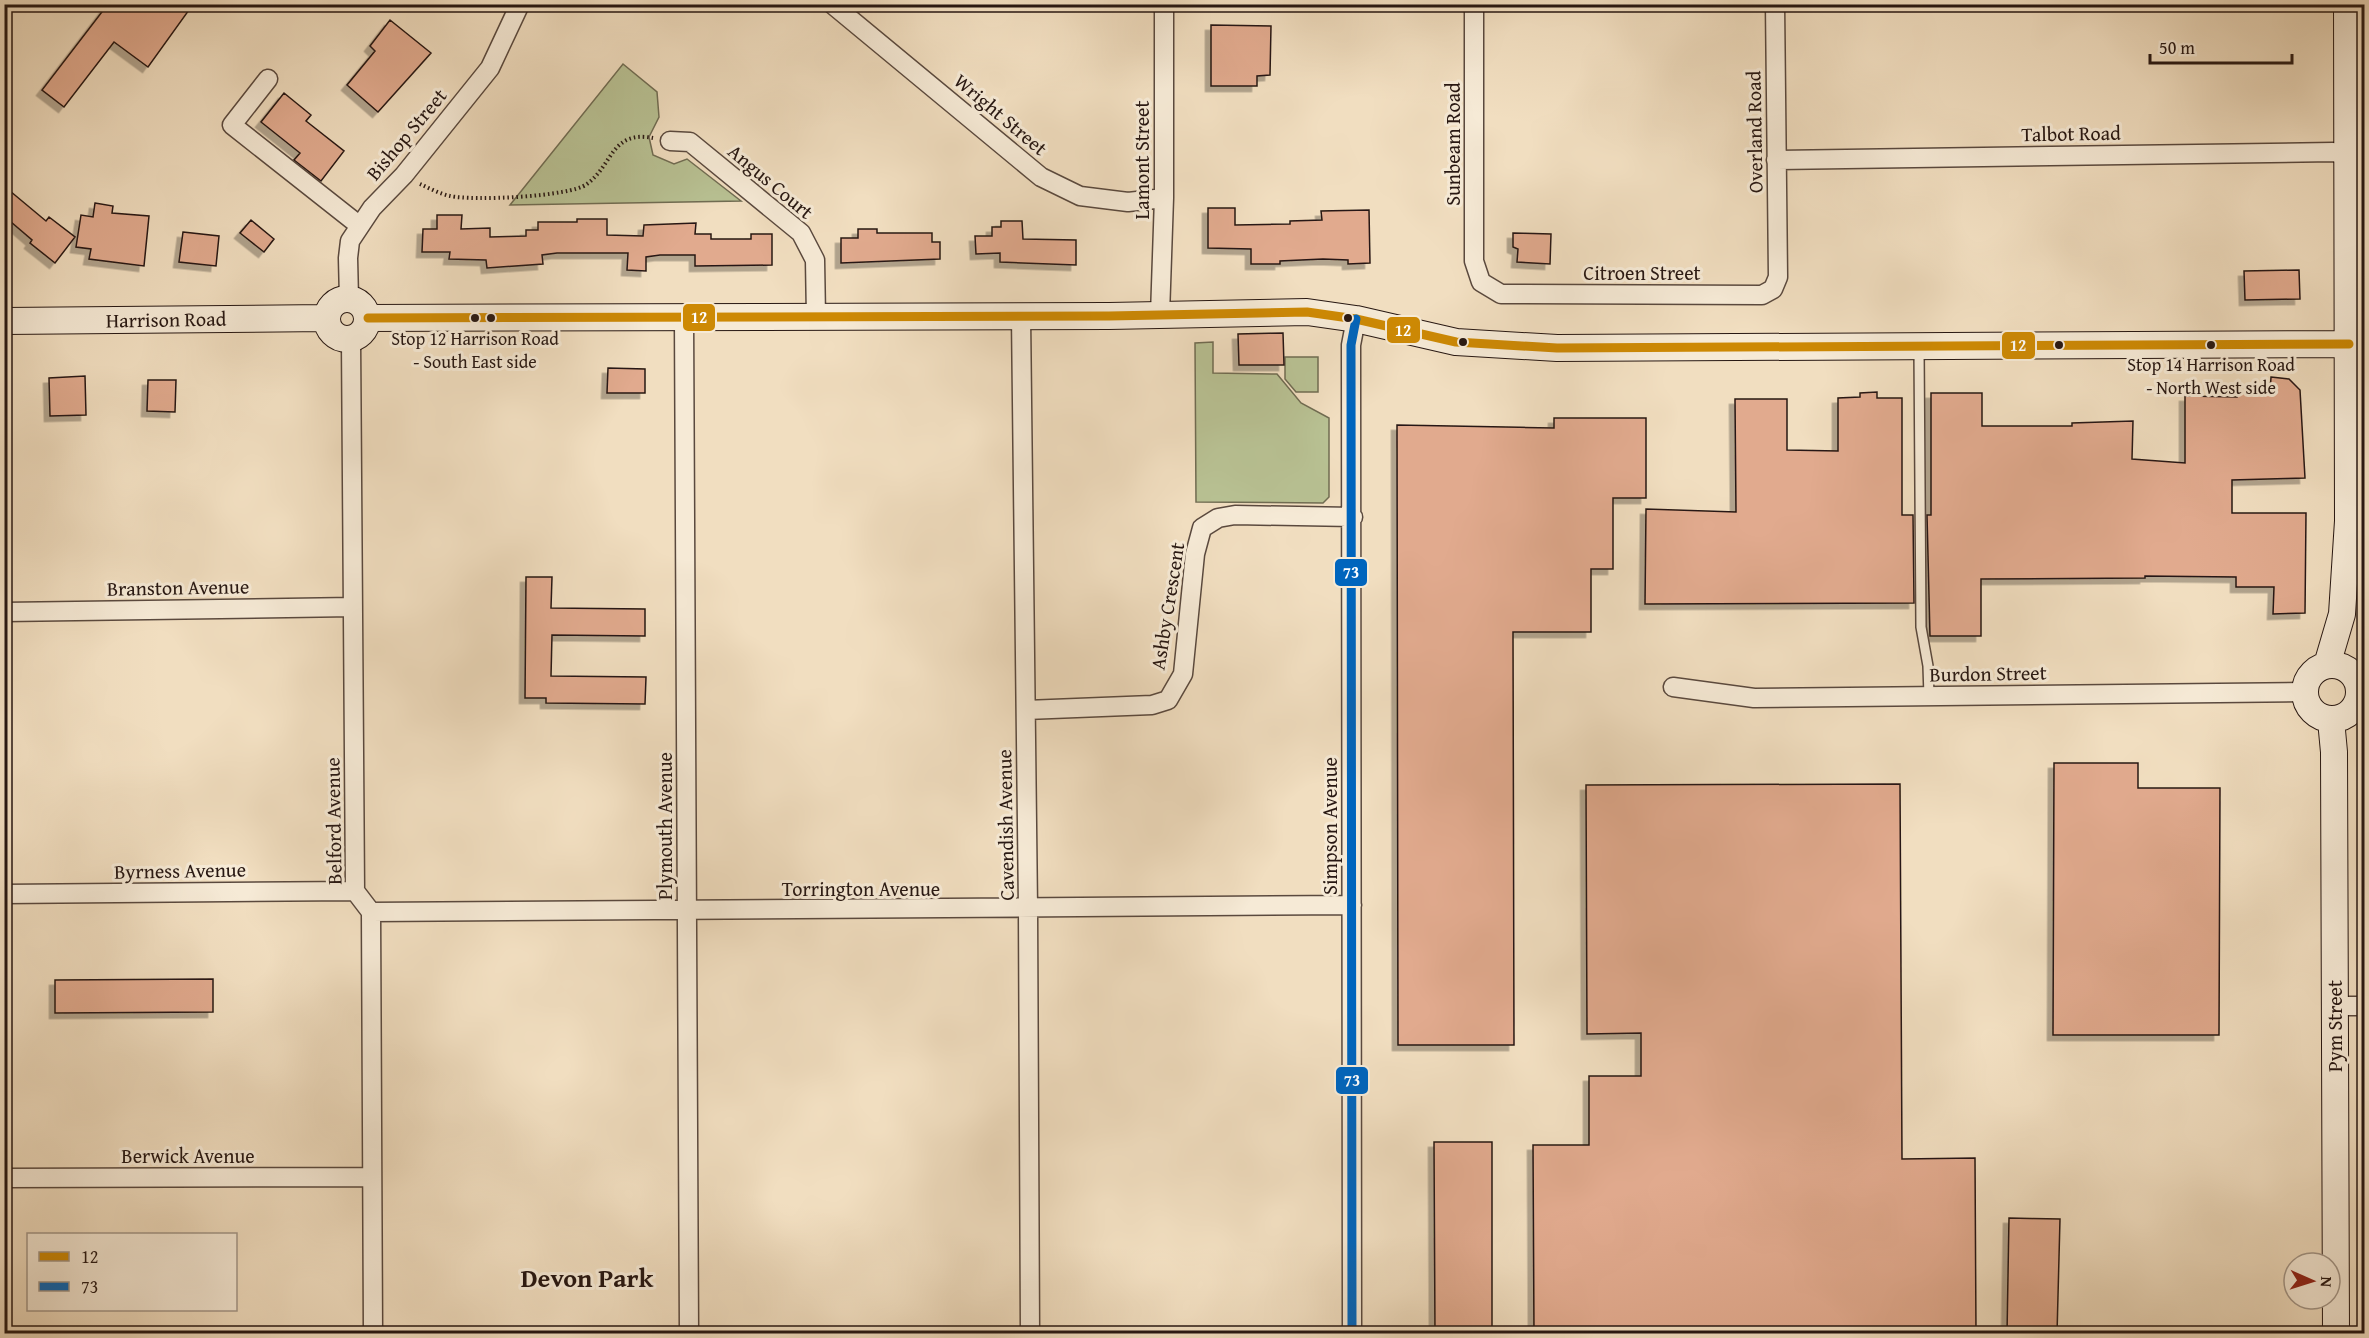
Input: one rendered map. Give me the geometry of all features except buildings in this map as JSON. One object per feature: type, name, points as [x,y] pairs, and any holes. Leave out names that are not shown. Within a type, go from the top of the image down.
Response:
[{"type":"street","name":"Bishop Street","points":[[349,299],[350,241],[372,208],[404,175],[490,68],[520,4]]},
{"type":"street","name":"Wright Street","points":[[832,4],[1041,177],[1080,196],[1128,202],[1164,198]]},
{"type":"street","name":"Lamont Street","points":[[1160,315],[1164,198],[1164,4]]},
{"type":"street","name":"Sunbeam Road","points":[[1474,4],[1474,261],[1481,282]]},
{"type":"street","name":"Overland Road","points":[[1775,4],[1778,259]]},
{"type":"street","points":[[2327,665],[2348,670],[2362,693],[2349,714],[2331,720],[2318,716],[2311,710],[2305,692],[2310,676],[2327,665],[2342,614],[2345,584],[2349,344],[2356,158],[2347,4]]},
{"type":"street","points":[[268,79],[232,125],[360,226]]},
{"type":"street","name":"Angus Court","points":[[670,141],[690,142],[801,233],[814,260],[816,318]]},
{"type":"street","name":"Talbot Road","points":[[1776,160],[2333,152],[2356,158]]},
{"type":"street","name":"Citroen Street","points":[[1481,282],[1501,294],[1762,295],[1773,290],[1778,277],[1778,259]]},
{"type":"street","points":[[349,299],[362,305],[368,318],[363,332],[351,340],[334,334],[327,318],[334,304],[349,299]]},
{"type":"street","points":[[368,318],[816,318],[1307,312],[1356,319],[1456,342],[1557,348],[2349,344]]},
{"type":"street","name":"Cavendish Avenue","points":[[1021,316],[1030,1334]]},
{"type":"street","name":"Harrison Road","points":[[5,320],[327,318]]},
{"type":"street","name":"Plymouth Avenue","points":[[684,318],[689,1334]]},
{"type":"street","name":"Simpson Avenue","points":[[1352,1334],[1353,517],[1351,345],[1356,319]]},
{"type":"street","name":"Belford Avenue","points":[[351,340],[355,891],[371,912]]},
{"type":"street","name":"Ashby Crescent","points":[[1026,710],[1152,705],[1168,700],[1183,674],[1195,554],[1202,528],[1218,518],[1235,515],[1353,517]]},
{"type":"street","name":"Branston Avenue","points":[[4,612],[353,607]]},
{"type":"street","name":"Burdon Street","points":[[1673,687],[1754,698],[2305,692]]},
{"type":"street","name":"Pym Street","points":[[2331,720],[2334,752],[2336,1334]]},
{"type":"street","name":"Byrness Avenue","points":[[4,894],[355,891]]},
{"type":"street","name":"Torrington Avenue","points":[[371,912],[1352,905]]},
{"type":"street","points":[[371,912],[373,1334]]},
{"type":"street","points":[[2334,1006],[2364,1006]]},
{"type":"street","name":"Berwick Avenue","points":[[4,1178],[372,1177]]},
{"type":"lane","points":[[1919,346],[1921,627],[1928,666],[1929,696]]},
{"type":"path","points":[[404,175],[449,196],[474,199],[568,192],[587,184],[620,143],[628,138],[649,137],[670,141]]},
{"type":"green space","points":[[623,64],[657,92],[659,117],[649,137],[653,155],[674,164],[687,159],[741,201],[510,205]]},
{"type":"green space","points":[[1213,342],[1213,373],[1277,374],[1301,403],[1329,418],[1329,497],[1323,503],[1196,502],[1195,343]]},
{"type":"green space","points":[[1285,357],[1318,357],[1318,392],[1296,392],[1285,379]]},
{"type":"transit line","name":"12","points":[[368,318],[1109,316],[1307,312],[1356,319],[1456,342],[1557,348],[2349,344]]},
{"type":"transit line","name":"73","points":[[1352,1334],[1351,345],[1356,319]]},
{"type":"place","name":"Stop 12 Harrison Road - South East side","points":[[475,318]]},
{"type":"place","name":"Stop 14 Harrison Road - North West side","points":[[2211,345]]},
{"type":"district","name":"Devon Park","points":[[587,1277]]}]
